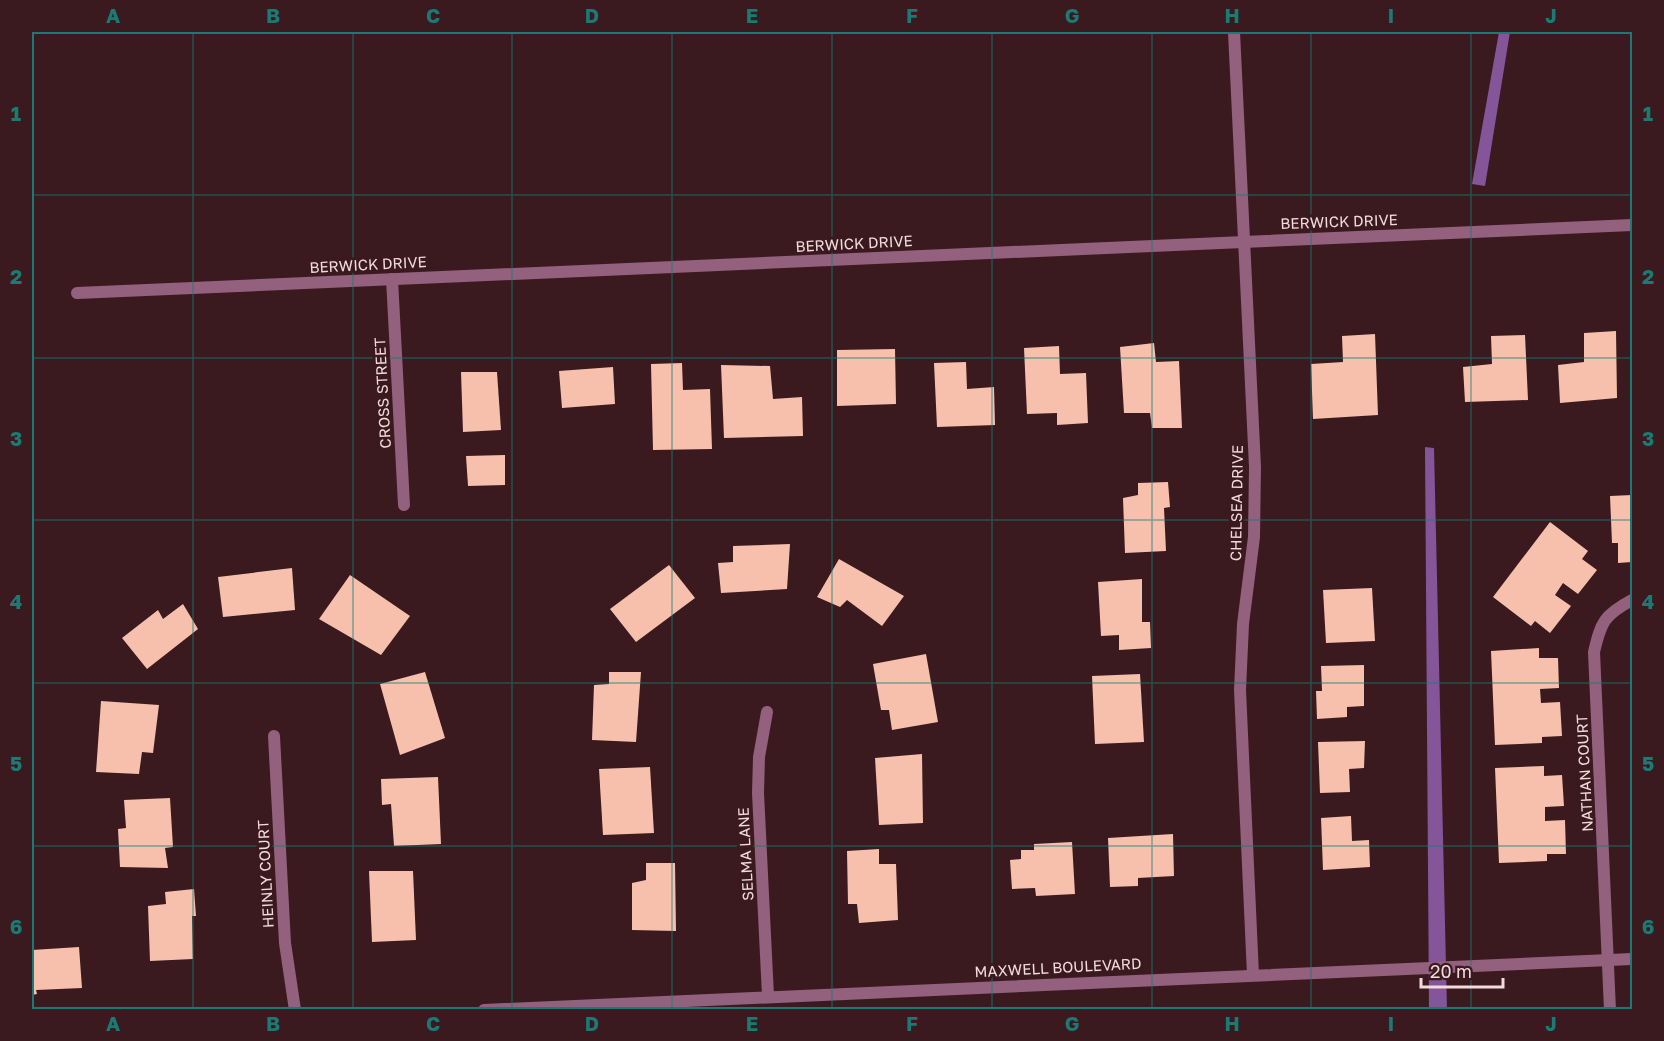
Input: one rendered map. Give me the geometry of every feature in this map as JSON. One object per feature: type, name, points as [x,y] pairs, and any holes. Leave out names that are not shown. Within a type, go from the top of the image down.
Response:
[{"type":"street","name":"CHELSEA DRIVE","points":[[1234,32],[1255,467],[1254,537],[1244,624],[1240,690],[1252,975]]},
{"type":"street","name":"BERWICK DRIVE","points":[[76,293],[1632,225]]},
{"type":"street","name":"CROSS STREET","points":[[392,279],[404,505]]},
{"type":"street","name":"NATHAN COURT","points":[[1610,1010],[1594,652],[1599,628],[1608,615],[1632,600]]},
{"type":"street","name":"SELMA LANE","points":[[767,712],[759,757],[758,793],[768,996]]},
{"type":"street","name":"HEINLY COURT","points":[[274,736],[285,943],[295,1010]]},
{"type":"street","name":"MAXWELL BOULEVARD","points":[[484,1010],[1632,959]]},
{"type":"shaded area","points":[[1499,32],[1510,32],[1485,186],[1472,184]]},
{"type":"shaded area","points":[[1425,447],[1434,448],[1447,1010],[1429,1009]]},
{"type":"building","points":[[1616,331],[1617,398],[1560,403],[1558,365],[1584,362],[1584,333]]},
{"type":"building","points":[[1375,334],[1378,415],[1313,419],[1311,364],[1343,362],[1342,336]]},
{"type":"building","points":[[1525,335],[1528,400],[1465,402],[1463,367],[1492,364],[1491,336]]},
{"type":"building","points":[[1154,343],[1156,362],[1179,361],[1182,428],[1152,428],[1150,413],[1124,413],[1120,347]]},
{"type":"building","points":[[1059,346],[1060,374],[1086,373],[1088,423],[1057,425],[1057,413],[1027,414],[1024,348]]},
{"type":"building","points":[[895,349],[896,404],[837,406],[837,350]]},
{"type":"building","points":[[966,362],[967,389],[994,387],[995,425],[937,427],[934,363]]},
{"type":"building","points":[[682,363],[683,390],[710,389],[712,449],[653,450],[651,364]]},
{"type":"building","points":[[721,365],[770,366],[773,399],[802,397],[803,436],[724,438]]},
{"type":"building","points":[[613,367],[615,404],[562,408],[559,371]]},
{"type":"building","points":[[461,372],[497,372],[501,430],[463,432]]},
{"type":"building","points":[[505,455],[505,485],[468,486],[466,456]]},
{"type":"building","points":[[1168,482],[1170,507],[1164,508],[1166,551],[1125,553],[1123,498],[1138,495],[1138,483]]},
{"type":"building","points":[[1632,495],[1632,562],[1618,563],[1618,543],[1612,543],[1610,496]]},
{"type":"building","points":[[1550,522],[1588,551],[1582,559],[1597,570],[1578,594],[1563,583],[1555,595],[1571,606],[1550,633],[1535,621],[1531,626],[1493,597]]},
{"type":"building","points":[[790,544],[787,589],[721,593],[718,563],[733,562],[733,546]]},
{"type":"building","points":[[839,559],[904,596],[882,626],[847,600],[840,607],[817,597]]},
{"type":"building","points":[[669,565],[695,598],[636,642],[610,609]]},
{"type":"building","points":[[292,568],[295,610],[223,617],[218,577]]},
{"type":"building","points":[[350,575],[410,616],[381,655],[319,619]]},
{"type":"building","points":[[1142,579],[1142,622],[1150,622],[1151,648],[1119,650],[1119,635],[1101,636],[1098,582]]},
{"type":"building","points":[[1372,588],[1375,641],[1326,643],[1323,590]]},
{"type":"building","points":[[183,604],[198,629],[147,669],[122,638],[158,610],[163,619]]},
{"type":"building","points":[[1539,648],[1539,658],[1558,658],[1559,688],[1540,689],[1541,703],[1560,702],[1562,736],[1542,737],[1542,743],[1495,745],[1491,651]]},
{"type":"building","points":[[926,654],[938,722],[892,730],[889,710],[881,710],[873,664]]},
{"type":"building","points":[[1364,665],[1364,706],[1347,707],[1347,717],[1317,719],[1316,691],[1322,691],[1321,666]]},
{"type":"building","points":[[425,672],[445,738],[400,755],[380,684]]},
{"type":"building","points":[[609,672],[641,672],[636,742],[592,740],[594,685],[609,684]]},
{"type":"building","points":[[1140,674],[1144,742],[1095,744],[1092,676]]},
{"type":"building","points":[[101,701],[159,705],[153,753],[142,752],[139,774],[96,772]]},
{"type":"building","points":[[1365,741],[1364,768],[1349,769],[1350,792],[1320,793],[1318,742]]},
{"type":"building","points":[[922,754],[923,823],[879,825],[875,758]]},
{"type":"building","points":[[1544,766],[1544,776],[1562,775],[1564,806],[1545,807],[1545,821],[1565,820],[1566,854],[1547,854],[1547,861],[1499,863],[1495,768]]},
{"type":"building","points":[[650,767],[654,833],[603,835],[599,769]]},
{"type":"building","points":[[438,777],[441,844],[394,846],[391,804],[382,805],[381,779]]},
{"type":"building","points":[[170,798],[173,847],[165,848],[168,868],[120,867],[118,829],[126,828],[124,800]]},
{"type":"building","points":[[1351,816],[1352,841],[1369,840],[1370,867],[1323,870],[1321,818]]},
{"type":"building","points":[[1173,834],[1174,876],[1138,878],[1138,886],[1110,887],[1108,838]]},
{"type":"building","points":[[1072,842],[1075,894],[1036,896],[1035,888],[1012,889],[1010,860],[1021,859],[1021,850],[1034,850],[1034,844]]},
{"type":"building","points":[[879,849],[879,864],[896,864],[898,920],[859,923],[857,904],[848,904],[847,851]]},
{"type":"building","points":[[646,863],[675,863],[676,931],[632,930],[632,883],[646,880]]},
{"type":"building","points":[[369,871],[413,871],[416,940],[372,942]]},
{"type":"building","points":[[194,889],[196,916],[192,916],[193,959],[150,961],[148,906],[166,904],[165,892]]},
{"type":"building","points":[[79,947],[82,988],[36,990],[37,994],[32,995],[32,950]]}]
